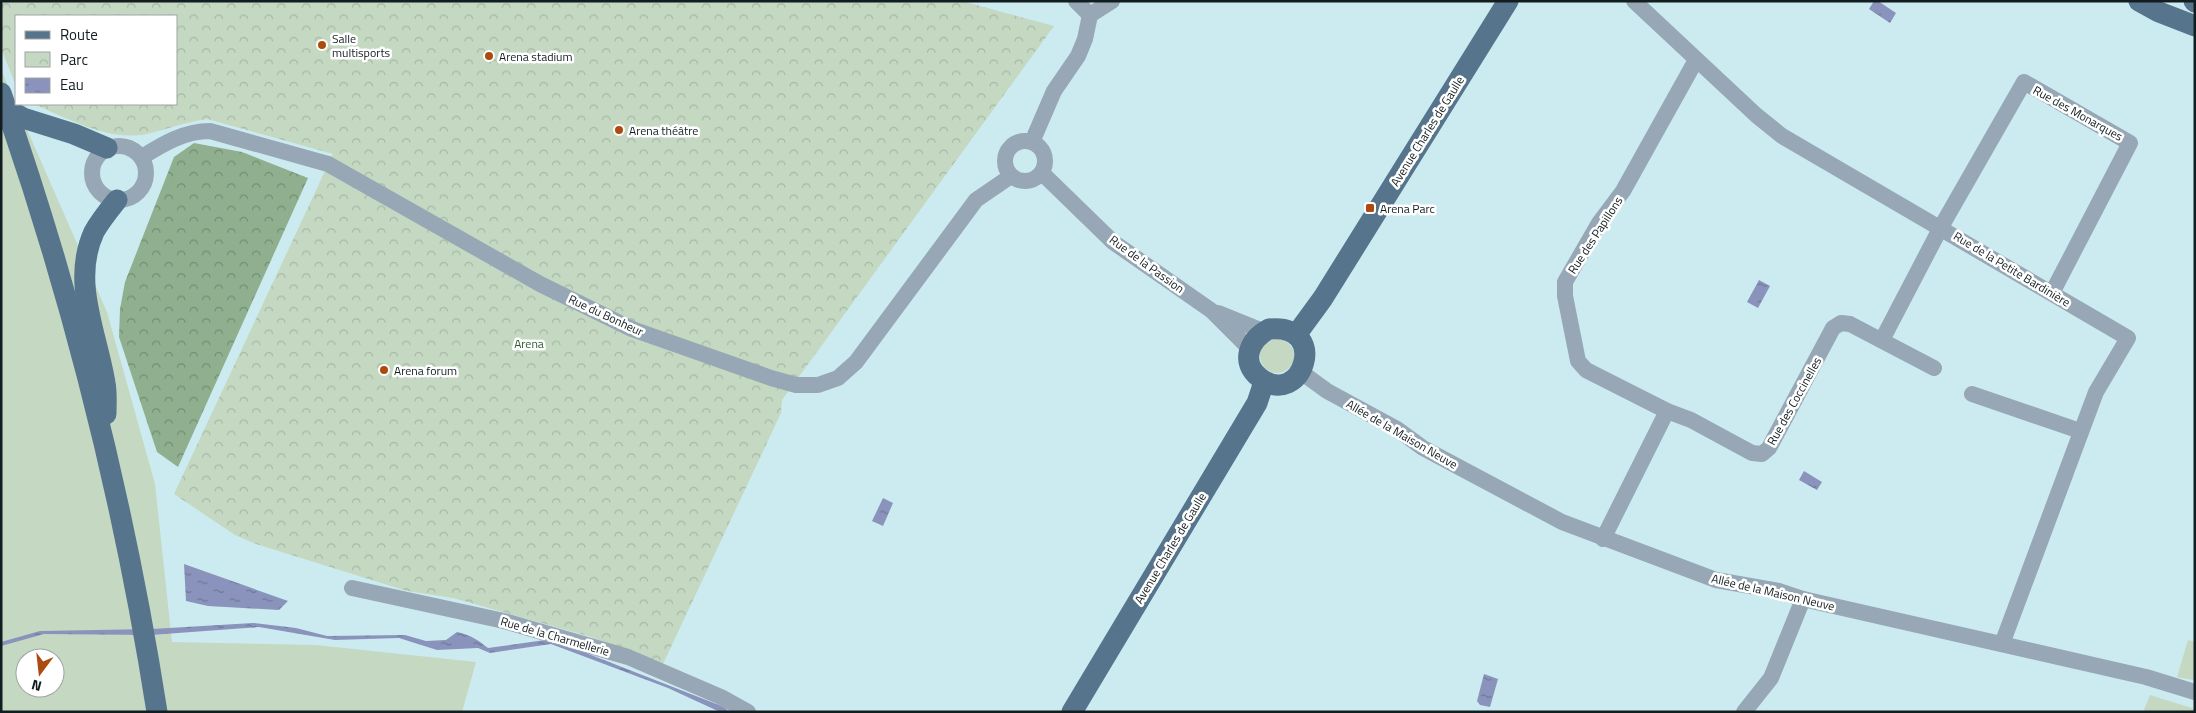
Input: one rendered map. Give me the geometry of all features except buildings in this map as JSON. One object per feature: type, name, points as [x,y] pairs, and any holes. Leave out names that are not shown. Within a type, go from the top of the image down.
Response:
[{"type":"main road","name":"Avenue Charles de Gaulle","points":[[1296,336],[1323,298],[1508,1]]},
{"type":"main road","points":[[2139,1],[2158,12],[2195,26]]},
{"type":"main road","points":[[4,101],[23,118],[74,134],[107,148]]},
{"type":"main road","points":[[4,101],[59,270],[106,449],[147,650],[157,712]]},
{"type":"main road","points":[[106,449],[106,384],[89,319],[84,278],[86,259],[95,230],[117,200]]},
{"type":"main road","points":[[1278,328],[1288,330],[1296,336],[1301,342],[1306,357],[1301,372],[1289,382],[1272,384],[1264,382],[1251,368],[1249,359],[1250,345],[1265,332],[1278,328]]},
{"type":"main road","name":"Avenue Charles de Gaulle","points":[[1072,712],[1257,403],[1264,382]]},
{"type":"street","points":[[1076,1],[1090,15]]},
{"type":"street","points":[[1032,142],[1054,91],[1078,56],[1085,39],[1090,15],[1112,1]]},
{"type":"street","name":"Rue de la Petite Bardinière","points":[[1634,1],[1696,60],[1782,136],[1941,227],[2128,338],[2096,392],[2002,644]]},
{"type":"street","name":"Rue des Papillons","points":[[1667,411],[1586,370],[1578,361],[1565,296],[1565,282],[1599,223],[1623,191],[1696,60]]},
{"type":"street","name":"Rue des Monarques","points":[[1941,227],[2024,82],[2130,143],[2052,293]]},
{"type":"street","name":"Rue du Bonheur","points":[[142,157],[182,135],[195,131],[210,130],[328,164],[540,284],[632,329],[796,385],[818,385],[838,378],[856,362],[976,200],[1011,176]]},
{"type":"street","points":[[1022,141],[1032,142],[1041,148],[1044,153],[1045,167],[1042,173],[1037,178],[1024,181],[1011,176],[1005,164],[1007,152],[1016,143],[1022,141]]},
{"type":"street","points":[[122,146],[136,151],[142,157],[147,174],[141,190],[134,196],[117,200],[101,193],[92,178],[95,161],[107,148],[122,146]]},
{"type":"street","name":"Rue de la Passion","points":[[1042,173],[1113,242],[1212,311]]},
{"type":"street","points":[[1882,340],[1941,227]]},
{"type":"street","points":[[1212,311],[1265,332]]},
{"type":"street","points":[[1212,311],[1250,349]]},
{"type":"street","name":"Rue des Coccinelles","points":[[1667,411],[1691,420],[1752,453],[1762,454],[1769,448],[1833,328],[1841,324],[1850,324],[1934,368]]},
{"type":"street","name":"Allée de la Maison Neuve","points":[[1301,372],[1327,391],[1397,429],[1423,448],[1562,522],[1716,580],[1779,592],[2146,677],[2195,692]]},
{"type":"street","points":[[1972,394],[2080,431]]},
{"type":"street","points":[[1603,539],[1667,411]]},
{"type":"street","name":"Rue de la Charmellerie","points":[[352,588],[504,622],[628,657],[721,697],[748,712]]},
{"type":"street","points":[[1744,712],[1772,678],[1803,599]]},
{"type":"green space","name":"Arena","points":[[1,1],[962,1],[1054,26],[782,400],[781,413],[663,664],[588,636],[453,598],[407,591],[256,544],[235,535],[174,494],[333,154],[207,119],[147,134],[118,135],[74,122],[35,105],[178,105],[178,15],[15,15],[15,83],[1,48]]},
{"type":"green space","points":[[1,70],[107,312],[155,484],[172,642],[316,645],[476,662],[462,712],[1,712]]},
{"type":"green space","points":[[194,143],[242,152],[308,178],[178,467],[157,452],[119,337],[120,309],[125,282],[174,157]]},
{"type":"green space","points":[[1277,339],[1284,340],[1289,344],[1293,349],[1293,363],[1289,368],[1284,372],[1277,373],[1270,372],[1265,368],[1261,363],[1260,356],[1261,349],[1265,344],[1270,340]]},
{"type":"green space","points":[[2188,640],[2195,642],[2195,679],[2193,680],[2177,677]]},
{"type":"green space","points":[[2150,695],[2195,709],[2195,712],[2143,712]]},
{"type":"water","points":[[1874,1],[1878,1],[1896,13],[1890,23],[1869,9]]},
{"type":"water","points":[[1759,280],[1770,286],[1758,308],[1747,302]]},
{"type":"water","points":[[1804,471],[1822,482],[1817,490],[1799,480]]},
{"type":"water","points":[[883,498],[893,503],[883,526],[872,521]]},
{"type":"water","points":[[184,564],[288,601],[279,610],[208,606],[186,601]]},
{"type":"water","points":[[253,623],[296,628],[327,636],[405,635],[426,641],[446,640],[457,632],[474,638],[488,648],[545,640],[581,651],[724,707],[729,712],[720,712],[668,688],[551,644],[490,653],[478,648],[437,650],[399,638],[335,640],[259,627],[151,635],[44,634],[1,646],[1,642],[40,631],[152,629]]},
{"type":"water","points":[[1484,674],[1498,679],[1490,707],[1480,705],[1477,701]]},
{"type":"place","name":"Salle multisports","points":[[322,45]]},
{"type":"place","name":"Arena stadium","points":[[489,56]]},
{"type":"place","name":"Arena théâtre","points":[[619,130]]},
{"type":"place","name":"Arena Parc","points":[[1370,208]]},
{"type":"place","name":"Arena forum","points":[[384,370]]}]
